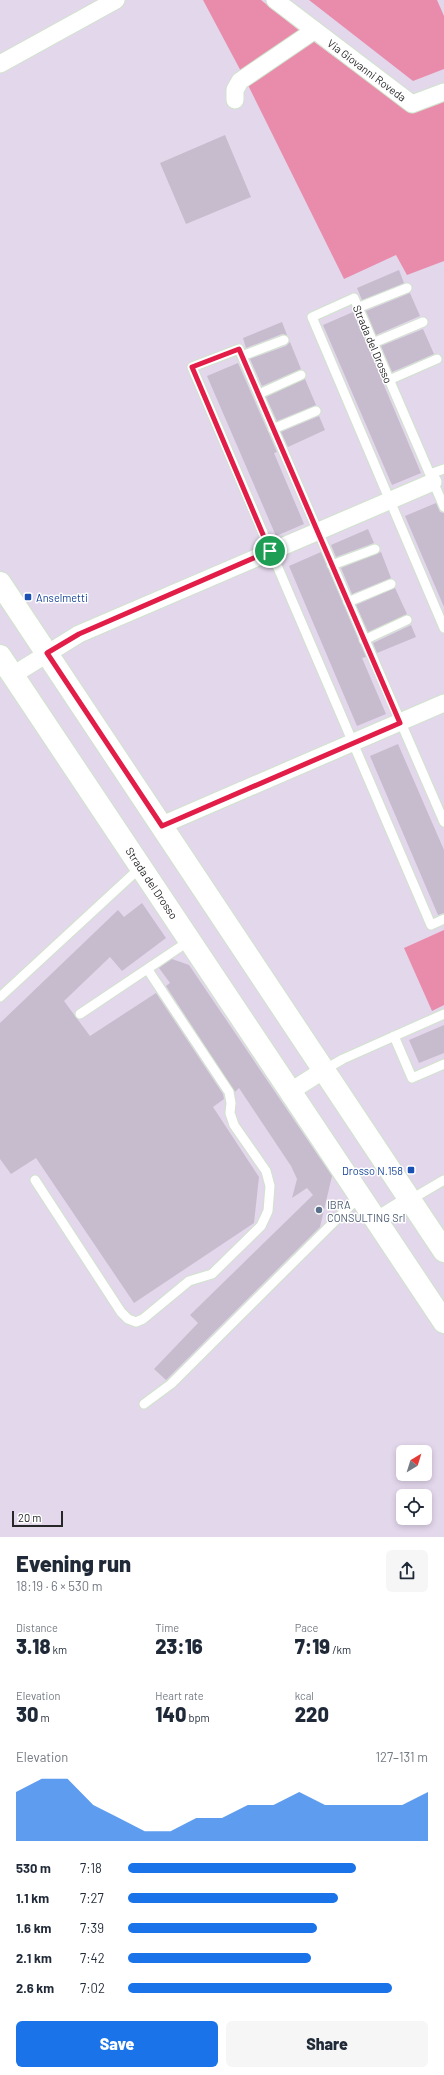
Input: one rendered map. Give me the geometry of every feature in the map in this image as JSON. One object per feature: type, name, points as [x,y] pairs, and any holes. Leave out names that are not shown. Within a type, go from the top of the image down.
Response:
[{"type":"street","points":[[0,64],[116,0]]},
{"type":"street","name":"Via Giovanni Roveda","points":[[275,0],[412,104],[444,92]]},
{"type":"street","points":[[235,100],[235,90],[240,81],[314,30]]},
{"type":"street","points":[[13,675],[79,634],[390,500],[431,478]]},
{"type":"street","points":[[0,584],[444,1251]]},
{"type":"street","name":"Strada del Drosso","points":[[0,656],[142,866],[376,1221],[444,1320]]},
{"type":"street","points":[[162,826],[444,704]]},
{"type":"street","points":[[291,1091],[324,1070]]},
{"type":"street","points":[[376,1221],[410,1200]]},
{"type":"lane","points":[[358,308],[407,288]]},
{"type":"lane","name":"Strada del Drosso","points":[[444,507],[354,298],[312,317],[444,628]]},
{"type":"lane","points":[[373,343],[423,322]]},
{"type":"lane","points":[[242,356],[284,340]]},
{"type":"lane","points":[[444,822],[442,809],[400,723],[239,349],[192,367],[431,925],[444,919]]},
{"type":"lane","points":[[389,380],[437,359]]},
{"type":"lane","points":[[259,394],[301,375]]},
{"type":"lane","points":[[273,429],[316,411]]},
{"type":"lane","points":[[431,478],[444,469]]},
{"type":"lane","points":[[332,565],[375,549]]},
{"type":"lane","points":[[348,602],[391,584]]},
{"type":"lane","points":[[364,640],[407,620]]},
{"type":"lane","points":[[0,997],[142,866]]},
{"type":"lane","points":[[80,1014],[148,970],[190,940]]},
{"type":"lane","points":[[35,1180],[121,1312],[128,1319],[136,1322],[143,1319],[189,1281],[212,1274],[261,1226],[268,1211],[270,1186],[266,1171],[234,1125],[230,1113],[231,1103],[229,1092],[148,970]]},
{"type":"lane","points":[[324,1070],[343,1059],[444,1014]]},
{"type":"lane","points":[[394,1036],[412,1078],[444,1064]]},
{"type":"lane","points":[[410,1200],[444,1180]]},
{"type":"lane","points":[[144,1404],[171,1384],[360,1196]]},
{"type":"shaded area","points":[[203,0],[261,0],[306,36],[411,113],[444,101],[444,261],[407,275],[396,255],[344,279],[244,77]]},
{"type":"shaded area","points":[[309,0],[437,0],[444,16],[444,69],[413,81]]},
{"type":"shaded area","points":[[444,930],[444,1005],[432,1011],[404,948]]},
{"type":"building","points":[[225,135],[251,197],[186,224],[160,163]]},
{"type":"building","points":[[399,270],[404,283],[362,300],[357,288]]},
{"type":"building","points":[[410,293],[420,316],[376,335],[366,311]]},
{"type":"building","points":[[353,312],[421,473],[392,485],[323,325]]},
{"type":"building","points":[[282,322],[287,335],[282,334],[246,348],[243,338]]},
{"type":"building","points":[[423,329],[434,354],[392,372],[381,346]]},
{"type":"building","points":[[290,342],[301,369],[262,386],[250,359],[286,346]]},
{"type":"building","points":[[238,363],[277,452],[274,453],[304,524],[276,536],[207,376]]},
{"type":"building","points":[[305,379],[316,405],[277,421],[266,397]]},
{"type":"building","points":[[319,416],[325,430],[288,447],[281,432]]},
{"type":"building","points":[[436,503],[440,512],[444,513],[444,607],[405,516]]},
{"type":"building","points":[[368,529],[374,543],[336,557],[331,545]]},
{"type":"building","points":[[321,552],[366,657],[362,658],[386,714],[357,726],[289,566]]},
{"type":"building","points":[[381,552],[391,578],[352,594],[341,568]]},
{"type":"building","points":[[395,588],[407,614],[368,632],[356,605]]},
{"type":"building","points":[[411,625],[416,637],[377,653],[373,643]]},
{"type":"building","points":[[398,744],[444,850],[444,913],[438,915],[370,756]]},
{"type":"building","points":[[142,903],[166,938],[122,971],[110,957],[64,1001],[90,1036],[156,993],[223,1094],[224,1099],[213,1107],[259,1177],[254,1223],[134,1303],[36,1158],[11,1174],[0,1159],[0,1023],[118,910],[124,917]]},
{"type":"building","points":[[172,959],[189,965],[332,1176],[320,1227],[166,1380],[154,1369],[198,1323],[190,1315],[313,1195],[307,1188],[292,1198],[297,1179],[291,1166],[239,1088],[235,1092],[166,986],[170,983],[159,968]]},
{"type":"building","points":[[444,1025],[444,1053],[419,1063],[409,1040]]},
{"type":"place","name":"Anselmetti","points":[[28,597]]},
{"type":"place","name":"Drosso N.158","points":[[411,1170]]},
{"type":"place","name":"IBRA CONSULTING Srl","points":[[319,1210]]},
{"type":"route","points":[[239,349],[400,723],[162,826],[47,653],[79,634],[270,551],[192,367],[239,349]]}]
